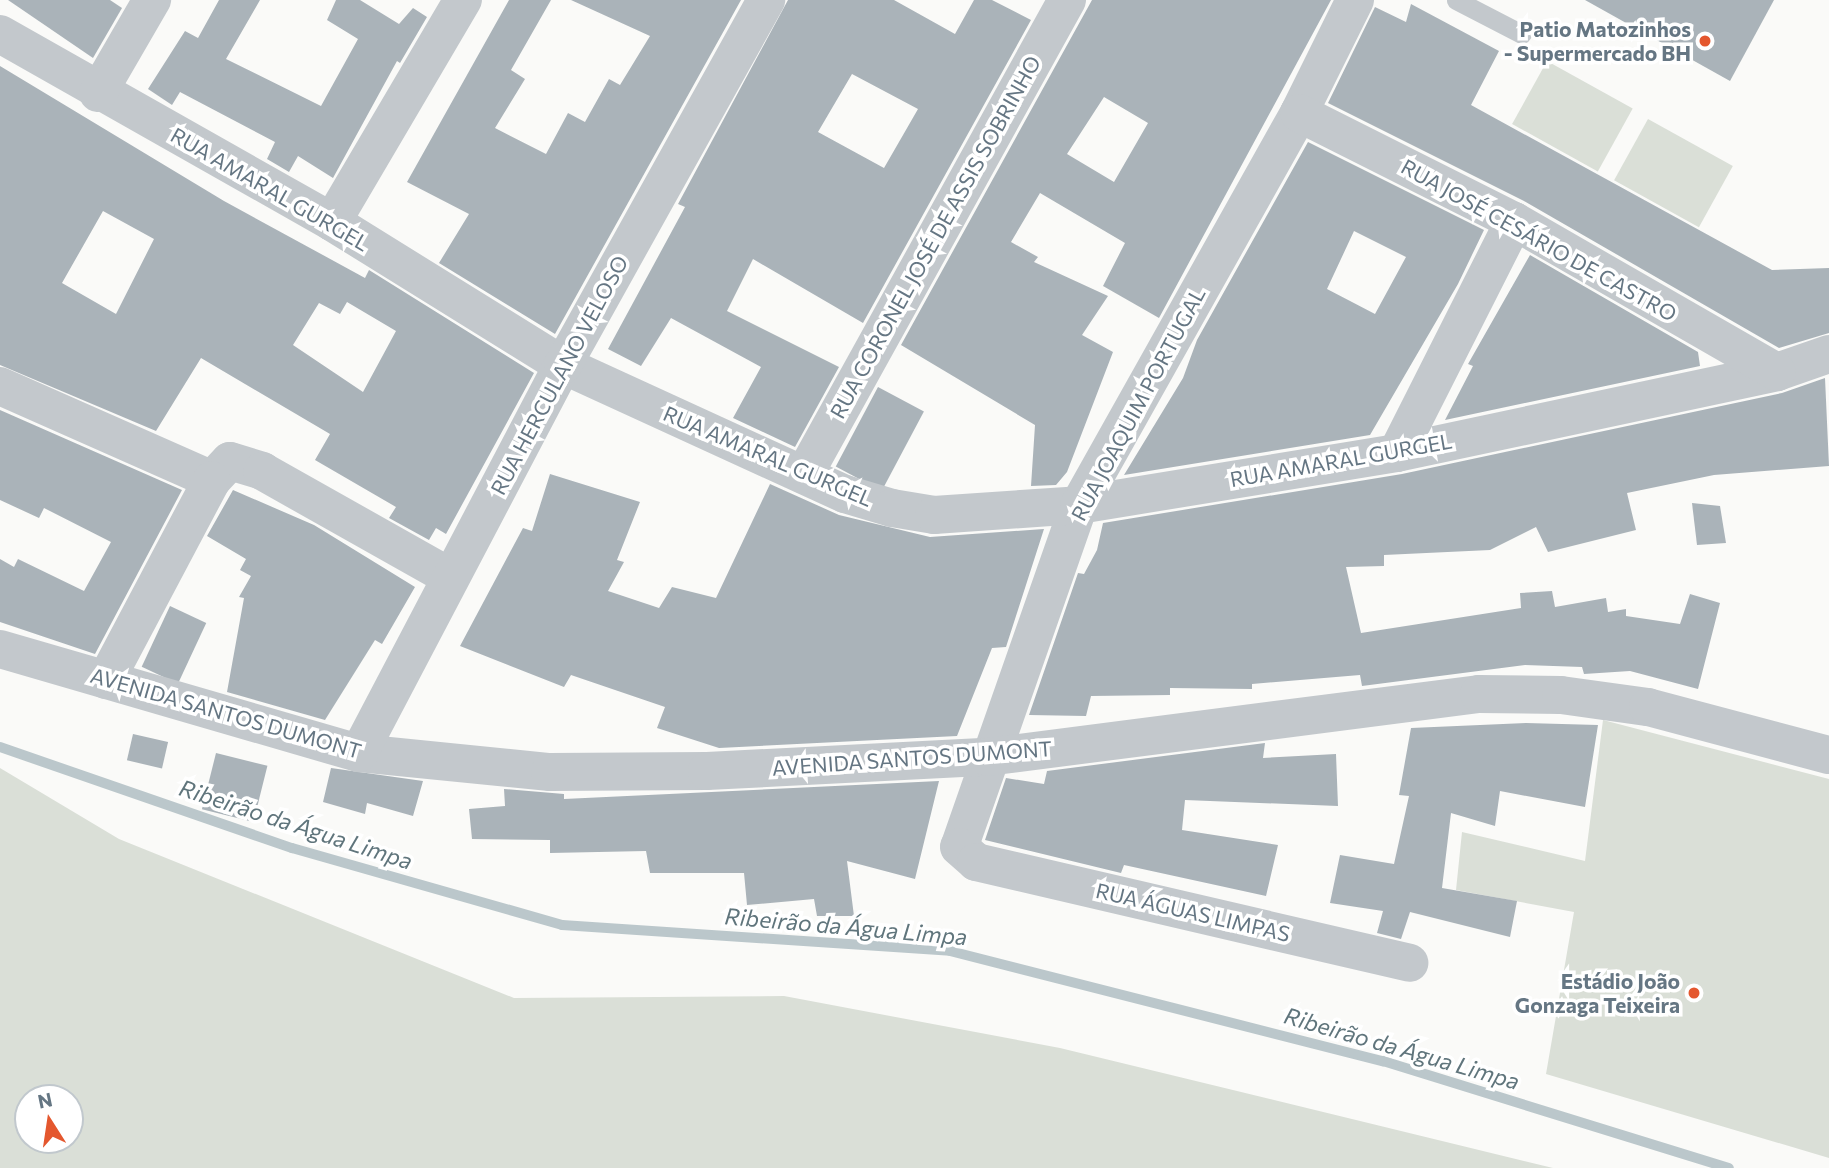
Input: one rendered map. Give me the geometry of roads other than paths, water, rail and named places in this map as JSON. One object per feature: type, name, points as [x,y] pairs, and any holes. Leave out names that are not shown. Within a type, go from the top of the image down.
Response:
[{"type":"street","points":[[98,93],[152,0]]},
{"type":"street","points":[[332,222],[463,0]]},
{"type":"street","name":"RUA HERCULANO VELOSO","points":[[359,753],[563,365],[766,0]]},
{"type":"street","name":"RUA CORONEL JOSÉ DE ASSIS SOBRINHO","points":[[804,475],[1067,0]]},
{"type":"street","name":"RUA JOAQUIM PORTUGAL","points":[[976,862],[960,847],[987,757],[1079,505],[1299,113],[1355,0]]},
{"type":"street","name":"RUA AMARAL GURGEL","points":[[0,34],[98,93],[332,222],[563,365],[804,475],[869,501],[934,515],[1079,505],[1396,453],[1777,372],[1829,354]]},
{"type":"street","name":"RUA JOSÉ CESÁRIO DE CASTRO","points":[[1299,113],[1514,221],[1777,372]]},
{"type":"street","points":[[1396,453],[1514,221]]},
{"type":"street","points":[[0,386],[212,480]]},
{"type":"street","points":[[106,680],[212,480],[230,461],[262,471],[450,577]]},
{"type":"street","name":"AVENIDA SANTOS DUMONT","points":[[0,649],[359,753],[550,772],[987,757],[1479,694],[1561,695],[1648,707],[1829,755]]},
{"type":"street","name":"RUA ÁGUAS LIMPAS","points":[[976,862],[1409,963]]},
{"type":"lane","points":[[1456,0],[1522,34]]},
{"type":"waterway","name":"Ribeirão da Água Limpa","points":[[0,747],[292,848],[562,925],[950,951],[1383,1061],[1729,1168]]},
{"type":"place","name":"Patio Matozinhos - Supermercado BH","points":[[1705,41]]},
{"type":"place","name":"Estádio João Gonzaga Teixeira","points":[[1694,993]]}]
